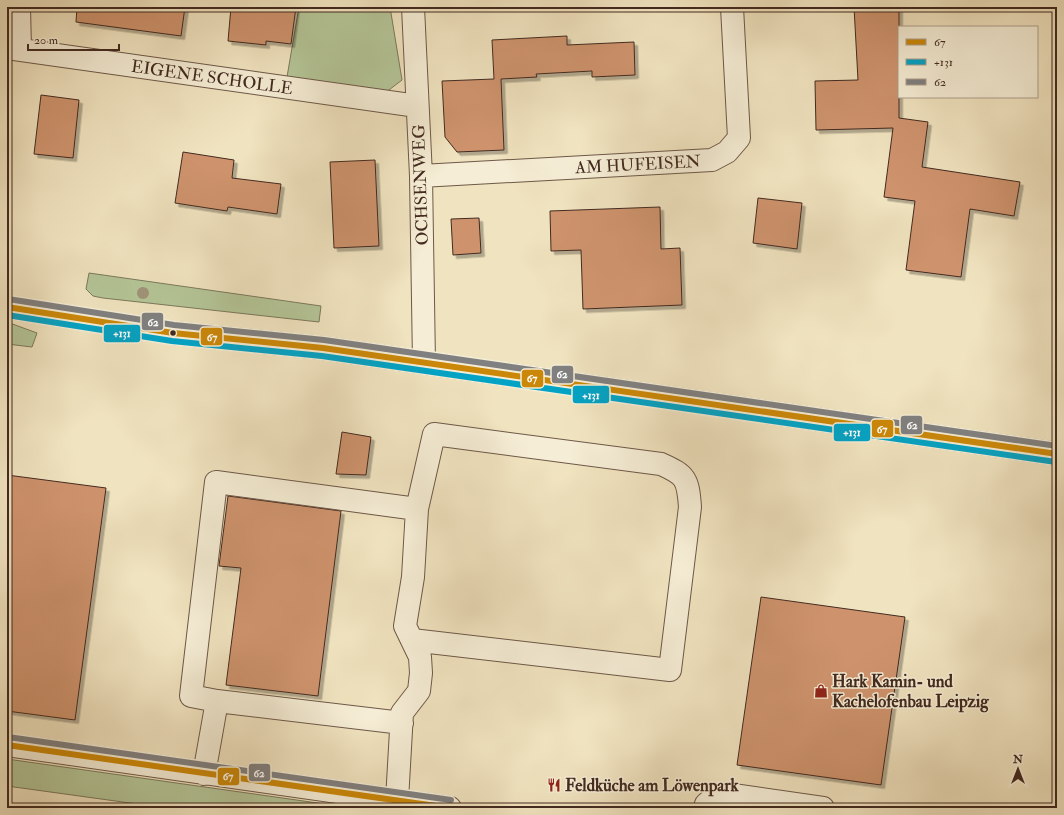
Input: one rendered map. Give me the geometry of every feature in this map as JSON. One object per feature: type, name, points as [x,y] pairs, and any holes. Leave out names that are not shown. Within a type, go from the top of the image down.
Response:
[{"type":"main road","points":[[7,307],[173,333],[323,348],[424,362],[1057,454]]},
{"type":"street","points":[[14,48],[20,7]]},
{"type":"street","name":"OCHSENWEG","points":[[413,7],[421,176],[424,362]]},
{"type":"street","name":"AM HUFEISEN","points":[[421,176],[712,160],[727,152],[739,138],[732,7]]},
{"type":"street","name":"EIGENE SCHOLLE","points":[[14,48],[417,106]]},
{"type":"street","points":[[397,800],[402,714],[419,691],[421,673],[420,657],[405,626],[413,577],[417,509],[434,434],[660,464],[680,473],[689,489],[690,507],[670,670],[412,640]]},
{"type":"street","points":[[402,723],[217,701],[191,696],[216,482],[417,509]]},
{"type":"street","points":[[204,774],[217,701]]},
{"type":"street","points":[[7,745],[450,808]]},
{"type":"street","points":[[705,808],[706,804],[713,798],[733,795],[823,808]]},
{"type":"green space","points":[[299,7],[390,7],[402,80],[385,93],[287,77]]},
{"type":"green space","points":[[89,273],[321,306],[319,322],[93,296],[86,289]]},
{"type":"green space","points":[[7,322],[37,333],[32,347],[7,344]]},
{"type":"green space","points":[[7,759],[353,808],[166,808],[7,786]]},
{"type":"building","points":[[77,7],[185,7],[181,36],[76,22]]},
{"type":"building","points":[[231,7],[296,7],[291,44],[266,41],[266,45],[228,41]]},
{"type":"building","points":[[854,7],[899,7],[899,118],[928,122],[922,167],[1020,182],[1014,216],[970,209],[961,277],[906,270],[915,201],[884,197],[893,128],[816,130],[815,81],[858,80]]},
{"type":"building","points":[[567,36],[567,45],[634,42],[635,75],[592,77],[592,71],[536,74],[537,77],[501,79],[504,150],[457,152],[445,137],[442,81],[494,79],[492,40]]},
{"type":"building","points":[[41,95],[79,100],[73,158],[34,154]]},
{"type":"building","points":[[183,152],[234,160],[232,178],[281,184],[277,214],[228,207],[227,211],[175,203]]},
{"type":"building","points":[[375,160],[379,246],[334,248],[330,162]]},
{"type":"building","points":[[758,198],[802,203],[797,249],[753,243]]},
{"type":"building","points":[[660,207],[661,249],[680,248],[682,305],[583,309],[581,250],[551,251],[550,211]]},
{"type":"building","points":[[479,218],[481,253],[453,255],[451,219]]},
{"type":"building","points":[[342,432],[371,437],[366,475],[336,474]]},
{"type":"building","points":[[7,475],[106,488],[75,720],[7,711]]},
{"type":"building","points":[[228,496],[341,511],[318,696],[226,685],[241,568],[219,566]]},
{"type":"building","name":"Hark Kamin- und Kachelofenbau Leipzig","points":[[761,597],[905,617],[881,785],[737,765]]},
{"type":"transit line","name":"62","points":[[8,299],[174,325],[324,340],[1057,446]]},
{"type":"transit line","name":"67","points":[[7,307],[173,333],[323,348],[1057,454]]},
{"type":"transit line","name":"+131","points":[[7,315],[172,341],[322,356],[1056,462]]},
{"type":"transit line","name":"62","points":[[8,737],[451,800]]},
{"type":"transit line","name":"67","points":[[7,745],[450,808]]},
{"type":"place","name":"Hark Kamin- und Kachelofenbau Leipzig","points":[[821,691]]},
{"type":"place","name":"Feldküche am Löwenpark","points":[[554,785]]}]
